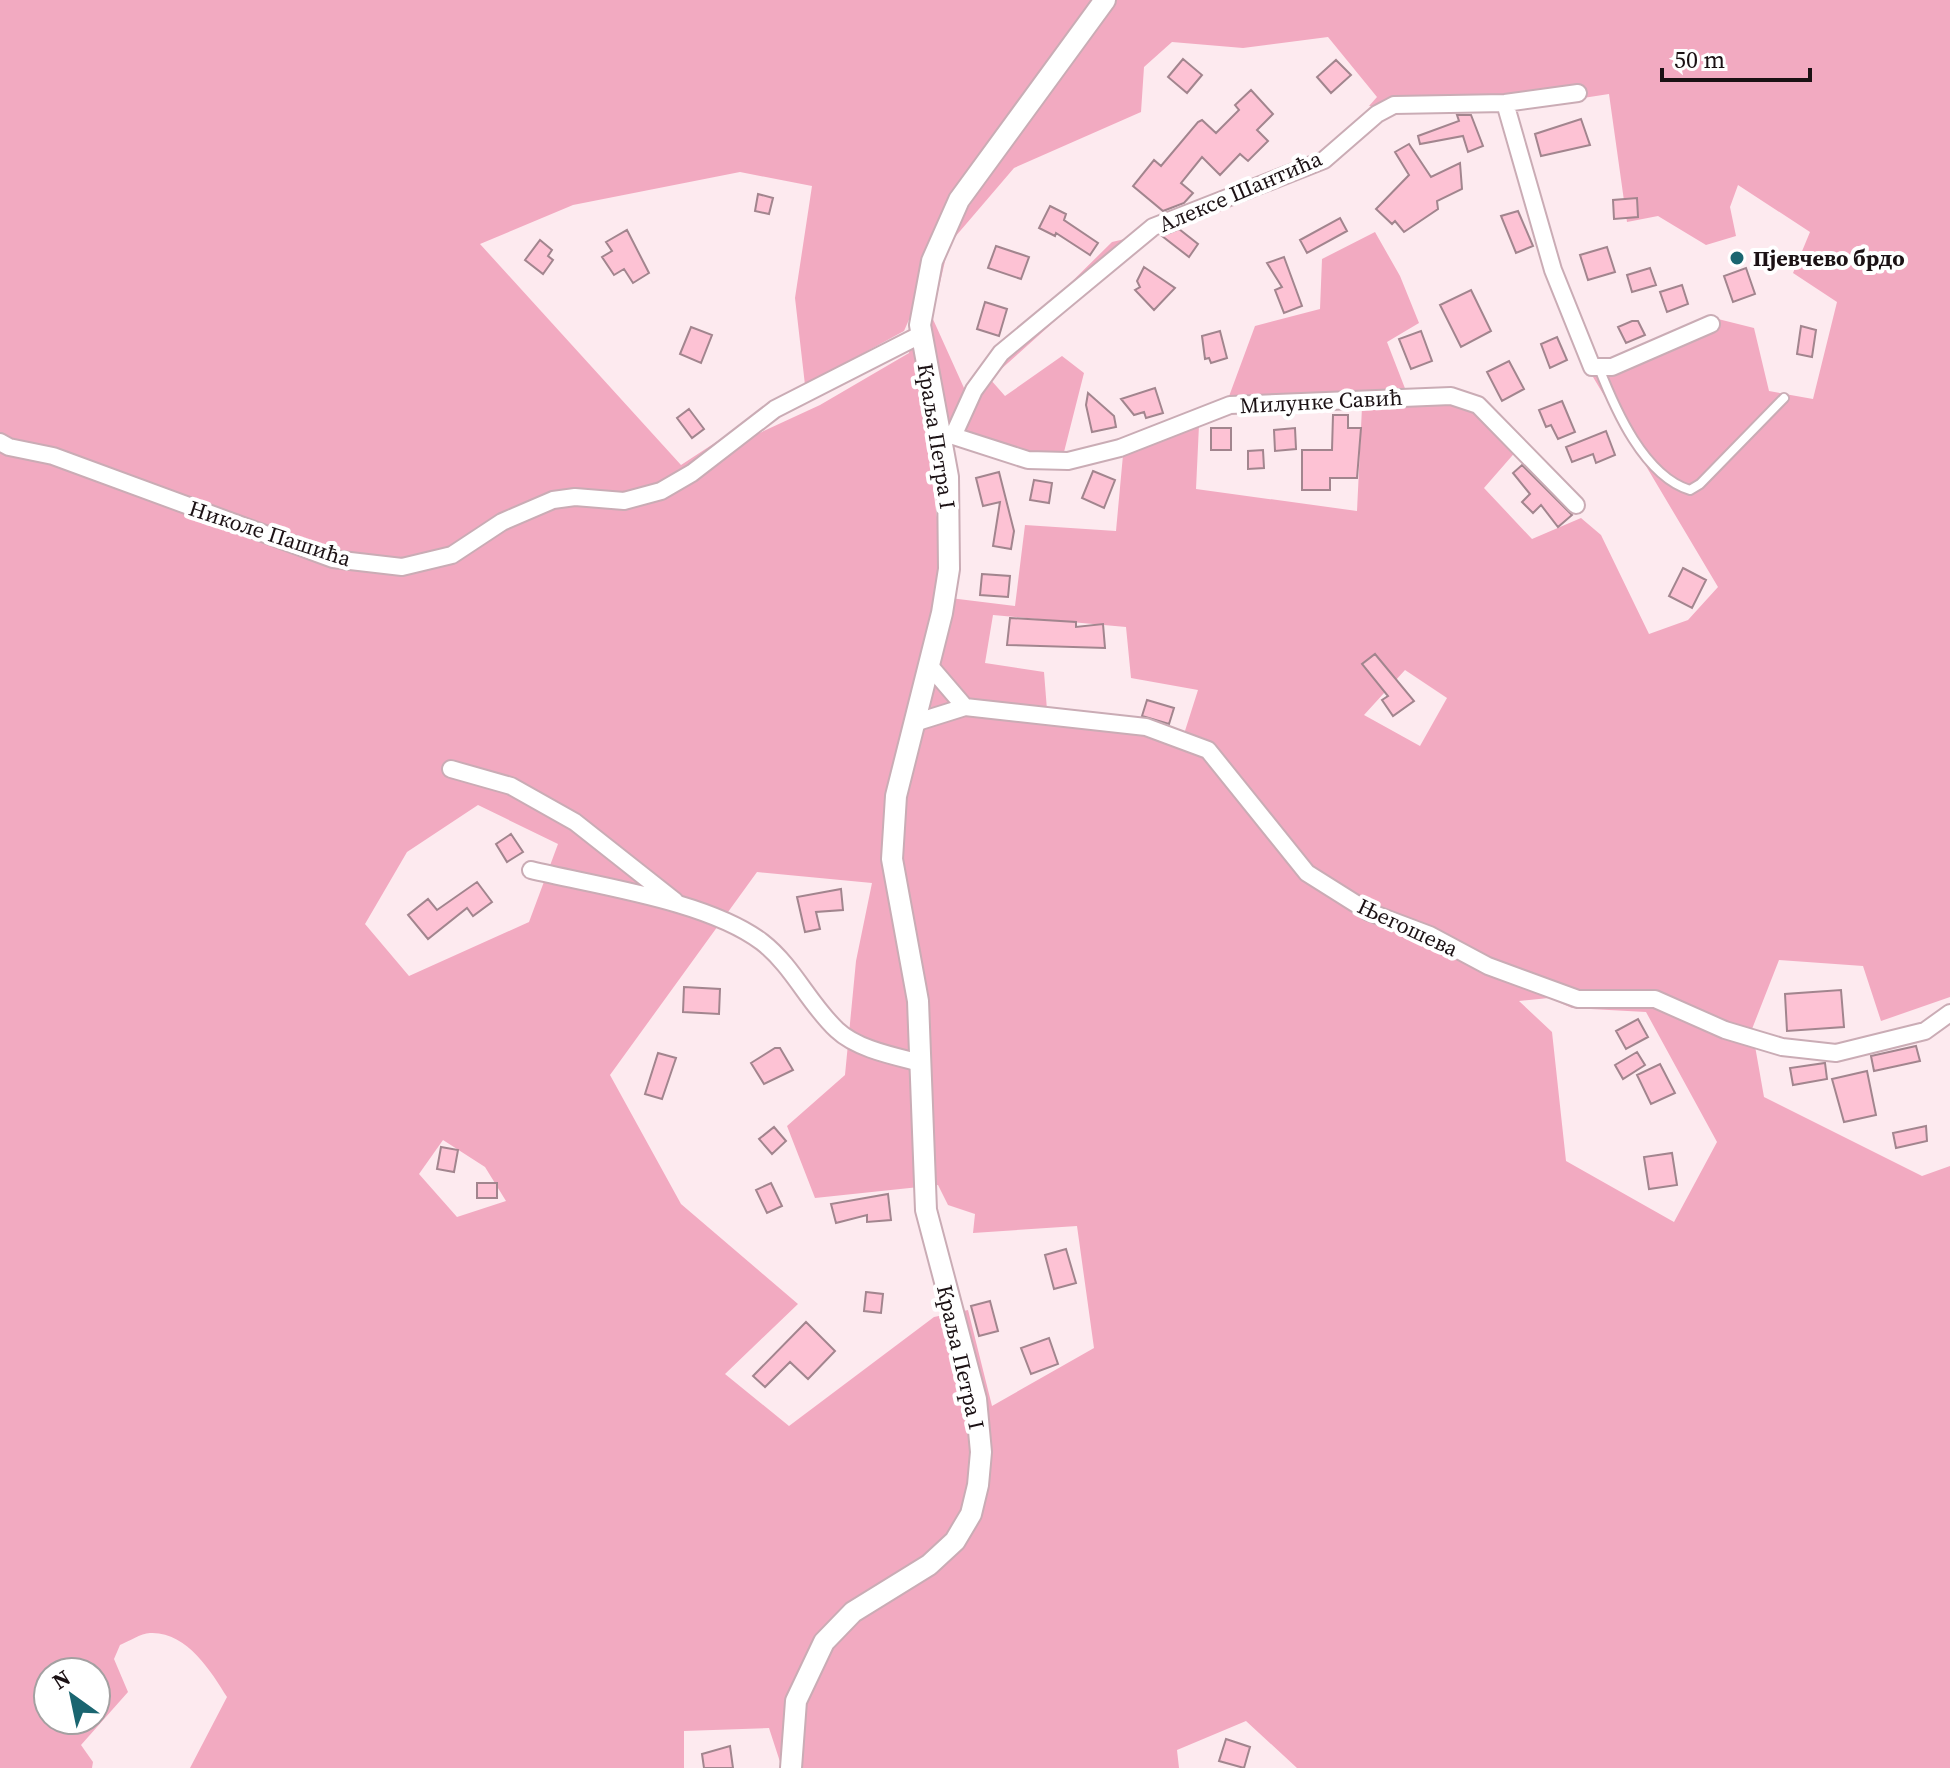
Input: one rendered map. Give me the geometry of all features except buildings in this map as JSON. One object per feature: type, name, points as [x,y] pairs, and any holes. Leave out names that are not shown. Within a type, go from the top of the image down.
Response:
[{"type":"street","name":"Краља Петра I","points":[[791,1768],[796,1701],[824,1642],[853,1612],[929,1565],[949,1547],[971,1514],[978,1485],[981,1452],[976,1399],[926,1210],[921,1063],[913,959],[892,859],[896,796],[944,605],[950,558],[948,433],[920,335],[926,283],[949,219],[995,149],[1105,0]]},
{"type":"street","name":"Алексе Шантића","points":[[948,433],[1001,353],[1153,227],[1324,160],[1377,114],[1394,105],[1505,103],[1578,93]]},
{"type":"street","points":[[1505,103],[1553,270],[1581,347],[1592,367],[1612,367],[1711,324]]},
{"type":"street","name":"Николе Пашића","points":[[0,442],[9,447],[53,456],[333,559],[402,567],[452,555],[502,522],[553,500],[575,497],[624,501],[661,491],[692,473],[775,409],[920,335]]},
{"type":"street","name":"Милунке Савић","points":[[948,433],[996,452],[1028,460],[1068,461],[1120,448],[1230,405],[1451,396],[1478,405],[1576,505]]},
{"type":"street","points":[[929,665],[965,707]]},
{"type":"street","name":"Његошева","points":[[914,723],[965,707],[1146,727],[1208,750],[1307,873],[1369,912],[1430,935],[1488,966],[1578,999],[1655,999],[1725,1030],[1782,1047],[1836,1053],[1925,1031],[1950,1013]]},
{"type":"street","points":[[451,769],[511,786],[575,822],[682,907]]},
{"type":"street","points":[[531,870],[707,914],[761,942],[793,975],[838,1031],[880,1052],[921,1063]]},
{"type":"lane","points":[[1599,367],[1615,410],[1659,473],[1675,486],[1690,490],[1700,484],[1784,398]]},
{"type":"shaded area","points":[[0,0],[1950,0],[1950,997],[1881,1021],[1863,966],[1779,960],[1752,1029],[1764,1097],[1922,1176],[1950,1166],[1950,1768],[1297,1768],[1246,1721],[1177,1750],[1179,1768],[782,1768],[769,1728],[684,1731],[684,1768],[190,1768],[227,1697],[196,1654],[175,1638],[150,1633],[120,1645],[114,1659],[128,1692],[112,1710],[112,1656],[32,1656],[32,1736],[89,1736],[81,1745],[93,1762],[92,1768],[0,1768]],"holes":[[[1328,37],[1377,97],[1369,106],[1459,110],[1609,94],[1627,222],[1658,216],[1706,245],[1736,236],[1730,207],[1738,185],[1810,232],[1793,273],[1837,302],[1813,399],[1769,391],[1754,328],[1710,317],[1611,362],[1593,377],[1718,587],[1688,620],[1649,634],[1601,535],[1581,518],[1532,539],[1484,488],[1525,441],[1468,395],[1406,391],[1387,342],[1419,323],[1400,276],[1375,232],[1322,259],[1320,309],[1255,326],[1228,399],[1393,389],[1362,407],[1357,511],[1196,489],[1199,425],[1123,455],[1116,531],[1025,525],[1015,606],[950,598],[950,614],[924,421],[951,444],[981,454],[981,440],[1029,456],[1064,452],[1084,373],[1062,356],[1005,396],[990,379],[1154,232],[1112,242],[964,388],[932,317],[949,244],[1014,168],[1141,112],[1144,67],[1172,42],[1243,48]],[[977,164],[997,166],[941,254],[921,302],[909,353],[820,405],[753,436],[733,431],[681,465],[480,244],[573,205],[740,172],[812,186],[795,298],[805,385],[904,331]],[[993,615],[1126,627],[1131,678],[1198,690],[1184,734],[1047,710],[1044,672],[985,663]],[[1405,670],[1447,698],[1420,746],[1364,715]],[[478,805],[558,844],[529,922],[409,976],[365,924],[407,852]],[[757,872],[872,883],[856,961],[845,1075],[787,1126],[815,1198],[938,1185],[948,1205],[975,1214],[973,1233],[1077,1226],[1094,1348],[992,1406],[968,1310],[934,1317],[789,1426],[725,1374],[798,1304],[681,1204],[610,1075]],[[1549,998],[1572,1008],[1646,1012],[1717,1142],[1674,1222],[1566,1161],[1552,1032],[1519,1001]],[[443,1140],[485,1167],[506,1201],[457,1217],[419,1174]]]},
{"type":"place","name":"Пјевчево брдо","points":[[1737,258]]}]
